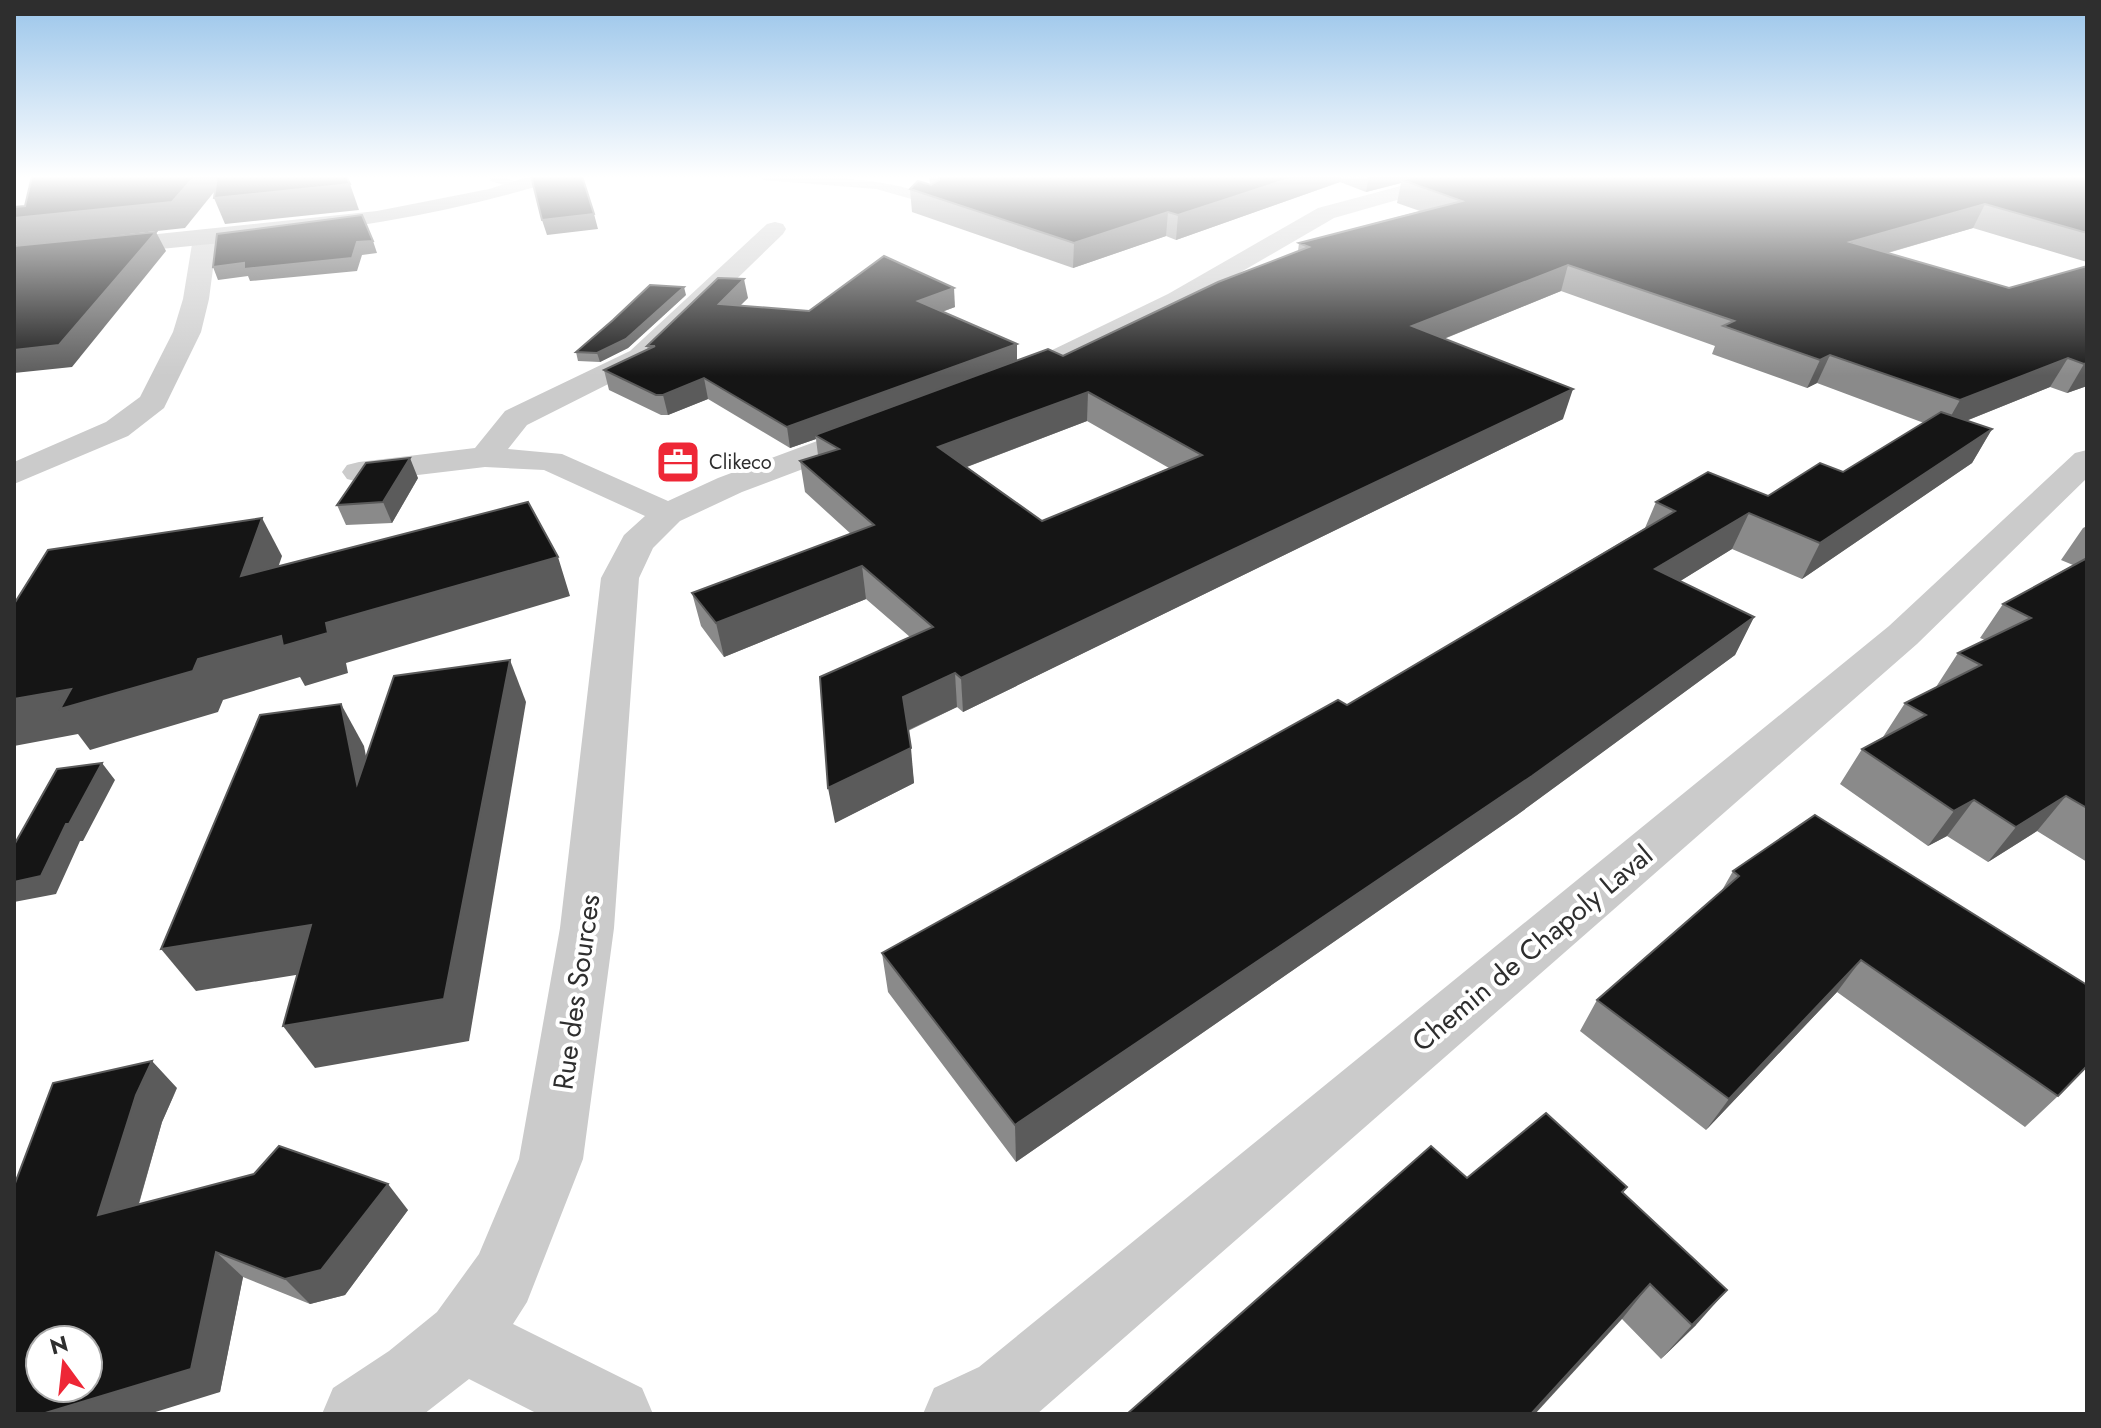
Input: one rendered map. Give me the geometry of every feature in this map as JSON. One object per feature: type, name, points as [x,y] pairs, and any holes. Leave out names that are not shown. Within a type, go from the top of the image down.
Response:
[{"type":"street","points":[[14,256],[156,243]]},
{"type":"street","points":[[14,474],[117,429],[153,402],[187,332],[196,299],[204,243]]},
{"type":"street","points":[[485,457],[516,418],[640,357],[761,243]]},
{"type":"street","points":[[990,388],[1033,371],[1177,299],[1275,243]]},
{"type":"street","name":"Rue des Sources","points":[[359,1414],[415,1377],[462,1337],[503,1278],[551,1159],[587,928],[620,578],[637,543],[668,514],[730,485],[917,415]]},
{"type":"street","points":[[359,472],[485,457],[550,461],[668,514]]},
{"type":"street","name":"Chemin de Chapoly Laval","points":[[960,1414],[1005,1393],[1903,635],[2087,460]]},
{"type":"street","points":[[462,1337],[616,1414]]},
{"type":"building","points":[[48,243],[147,243],[59,345],[14,350],[14,246]]},
{"type":"building","points":[[216,243],[357,243],[352,258],[244,269],[244,263],[213,267]]},
{"type":"building","points":[[1299,243],[1852,243],[2009,288],[2087,266],[2087,363],[2068,358],[1960,400],[1830,355],[1820,360],[1723,326],[1734,321],[1568,265],[1412,326],[1573,389],[961,678],[955,673],[903,697],[911,748],[828,788],[820,677],[933,627],[862,566],[716,623],[692,593],[874,525],[800,461],[839,449],[815,435],[1048,349],[1063,356],[1218,282],[1309,247]],"holes":[[[1088,392],[1202,455],[1042,521],[938,447]]]},
{"type":"building","points":[[884,256],[954,288],[918,301],[1017,344],[787,427],[704,378],[656,395],[604,370],[655,346],[647,346],[718,278],[744,279],[719,304],[809,311]]},
{"type":"building","points":[[650,285],[684,287],[626,339],[597,353],[576,352],[613,320]]},
{"type":"building","points":[[1941,412],[1992,429],[1820,543],[1749,513],[1655,569],[1754,617],[1532,776],[1015,1125],[882,953],[1338,700],[1347,705],[1675,511],[1656,502],[1708,472],[1768,496],[1820,463],[1843,472]]},
{"type":"building","points":[[410,458],[383,502],[337,505],[366,463]]},
{"type":"building","points":[[528,502],[558,557],[326,623],[328,633],[283,646],[281,636],[198,659],[193,671],[60,709],[71,689],[14,699],[14,604],[48,550],[262,518],[241,576]]},
{"type":"building","points":[[2087,558],[2087,808],[2066,796],[2016,827],[1974,800],[1954,811],[1862,749],[1926,715],[1905,703],[1981,665],[1958,653],[2031,618],[2003,604]]},
{"type":"building","points":[[510,660],[444,999],[283,1026],[311,925],[161,949],[260,715],[341,704],[357,784],[394,676]]},
{"type":"building","points":[[102,763],[69,824],[66,824],[41,876],[14,882],[14,845],[57,769]]},
{"type":"building","points":[[1815,815],[2087,985],[2087,1066],[2058,1096],[1861,960],[1729,1099],[1597,1000],[1739,876],[1733,871]]},
{"type":"building","points":[[152,1061],[136,1095],[98,1215],[254,1174],[279,1146],[388,1184],[321,1270],[285,1279],[216,1252],[191,1369],[104,1395],[104,1324],[24,1324],[24,1404],[75,1404],[42,1414],[14,1414],[14,1186],[53,1083]]},
{"type":"building","points":[[1546,1113],[1627,1187],[1622,1192],[1727,1290],[1692,1325],[1650,1284],[1531,1414],[1127,1414],[1431,1146],[1467,1178]]},
{"type":"place","name":"Clikeco","points":[[678,462]]}]
